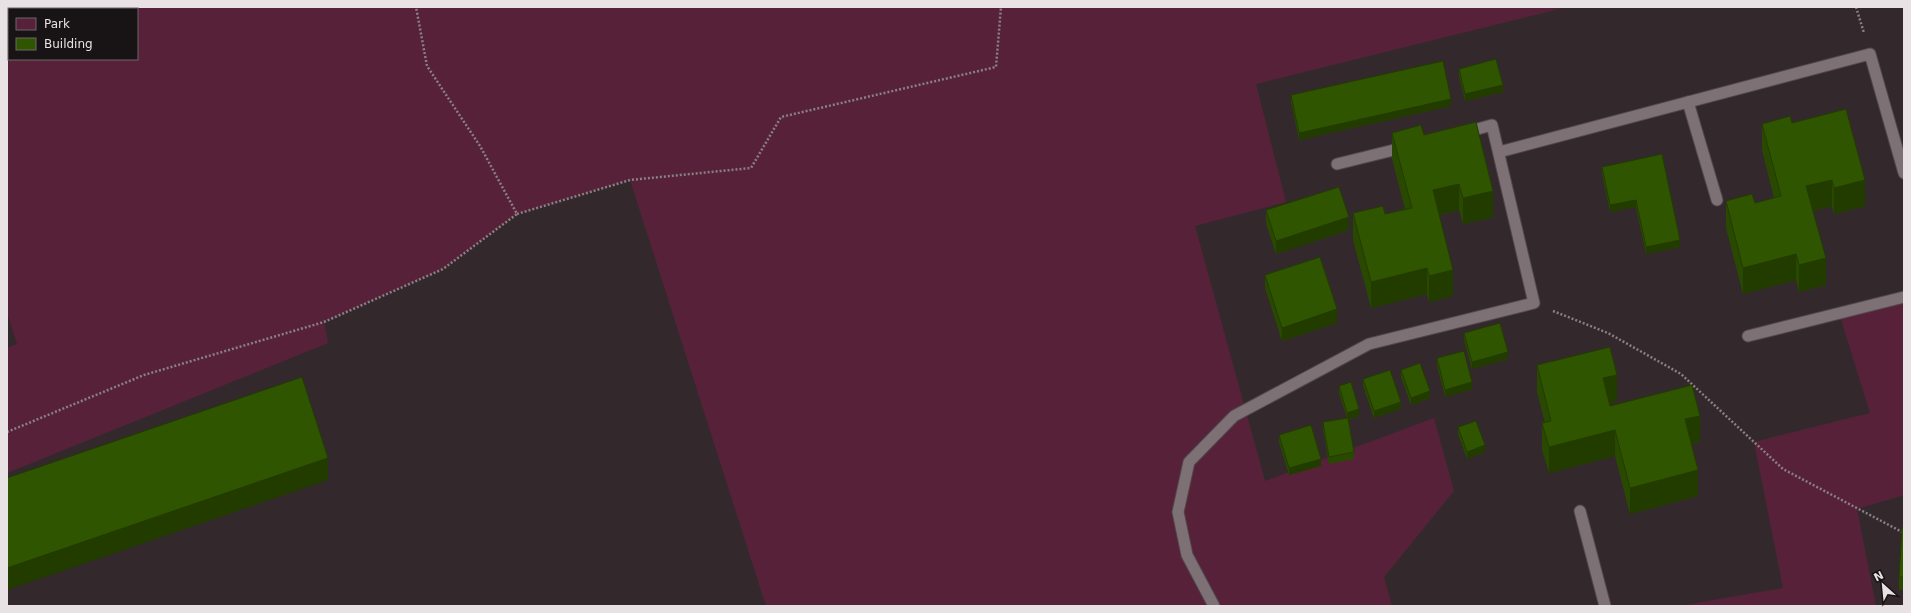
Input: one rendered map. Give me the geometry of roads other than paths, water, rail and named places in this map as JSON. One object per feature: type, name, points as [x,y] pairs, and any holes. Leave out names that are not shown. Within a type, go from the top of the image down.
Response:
[{"type":"lane","points":[[1499,152],[1870,54],[1904,173]]},
{"type":"lane","points":[[1688,102],[1717,200]]},
{"type":"lane","points":[[1214,606],[1187,555],[1178,512],[1189,462],[1234,416],[1369,344],[1534,303],[1492,125],[1455,135]]},
{"type":"lane","points":[[1337,164],[1418,144]]},
{"type":"lane","points":[[1748,336],[1904,297]]},
{"type":"lane","points":[[1580,511],[1605,606]]}]
